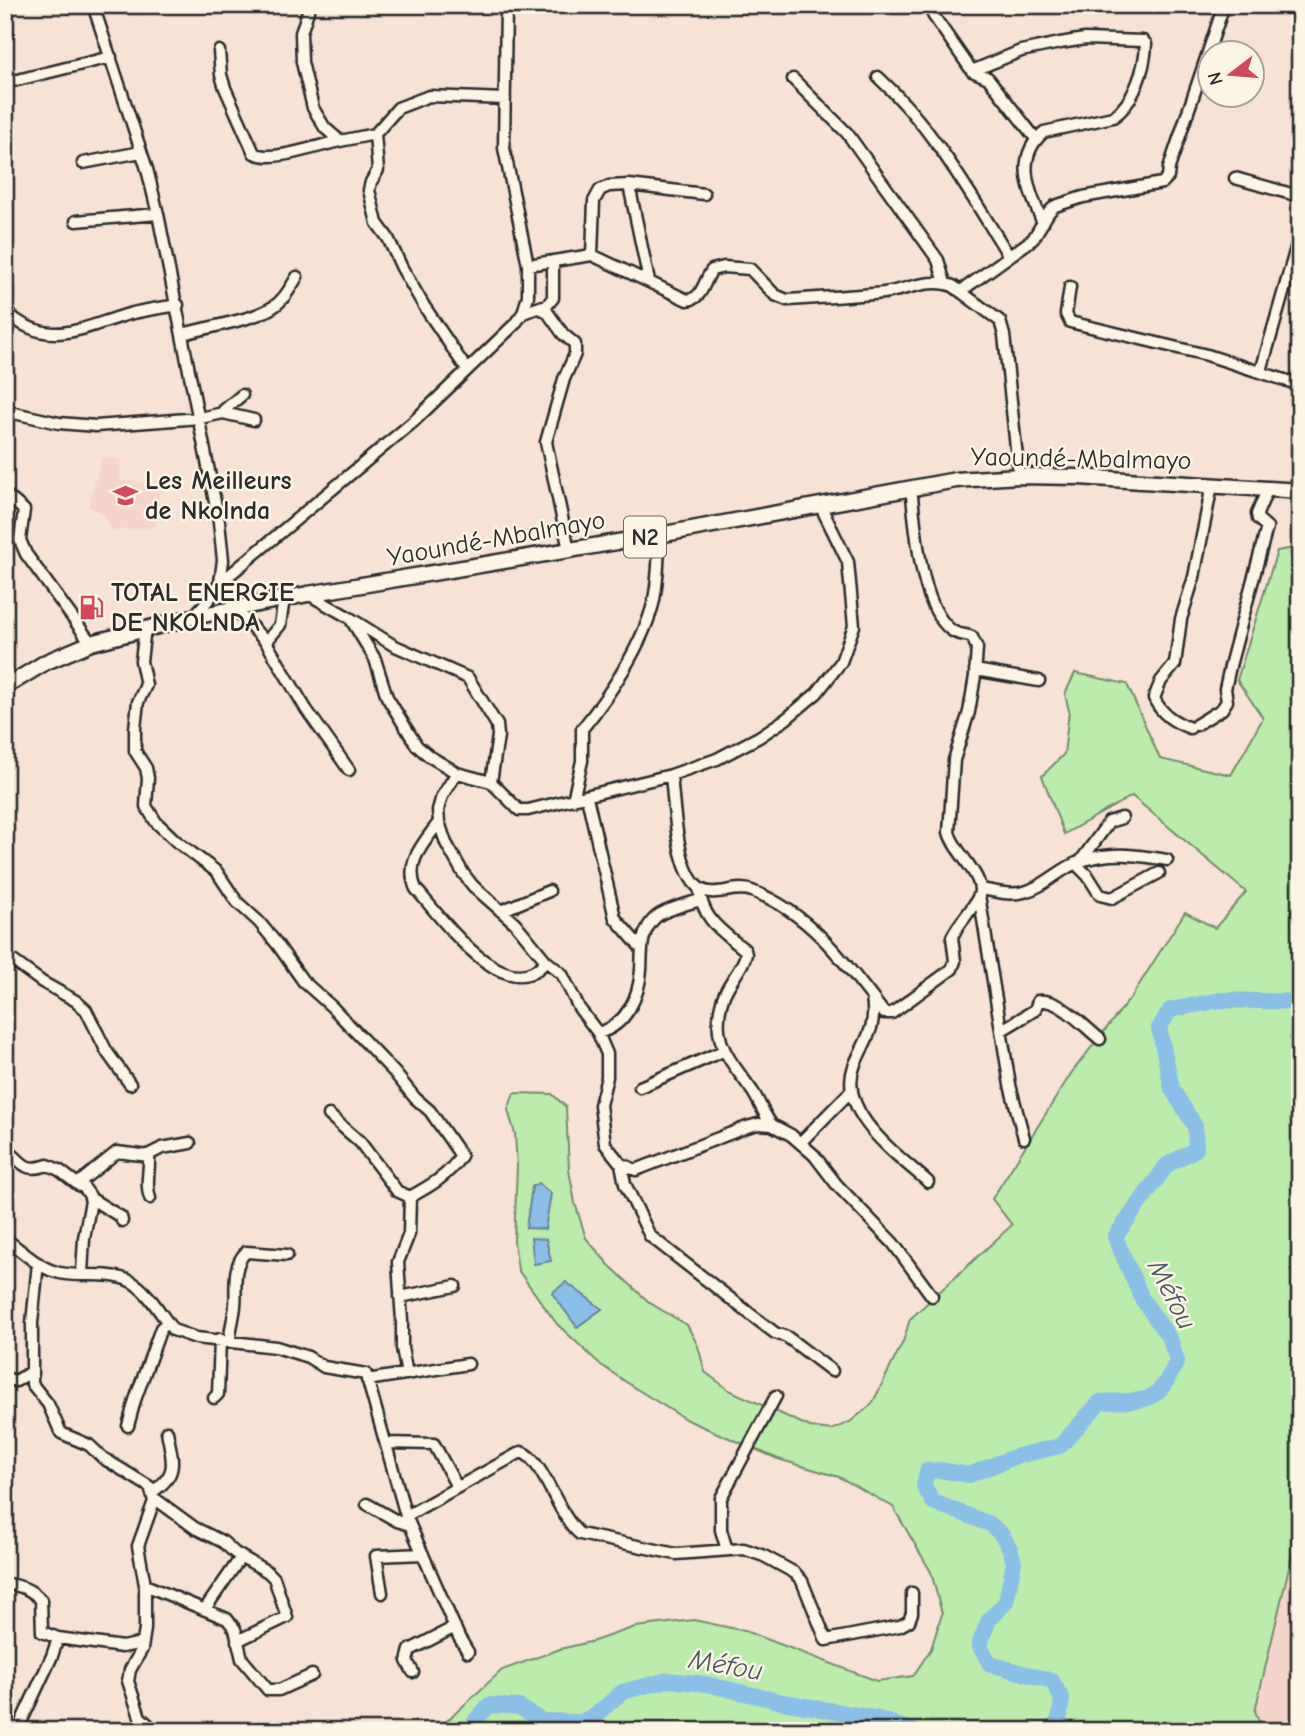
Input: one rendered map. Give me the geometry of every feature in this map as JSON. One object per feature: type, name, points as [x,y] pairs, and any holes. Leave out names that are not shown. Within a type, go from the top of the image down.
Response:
[{"type":"highway","name":"Yaoundé-Mbalmayo","points":[[5,687],[46,662],[91,643],[193,617],[308,594],[660,535],[956,481],[1019,476],[1297,490]]},
{"type":"street","points":[[93,5],[141,152],[178,305],[219,523],[223,560],[220,583]]},
{"type":"street","points":[[310,5],[301,33],[302,62],[313,108],[325,128],[340,141]]},
{"type":"street","points":[[506,5],[504,148],[528,265],[528,296],[523,313]]},
{"type":"street","points":[[961,291],[1033,239],[1049,212],[1065,201],[1162,183],[1168,177],[1224,5]]},
{"type":"street","points":[[933,15],[972,71],[989,78],[1036,139]]},
{"type":"street","points":[[972,71],[1021,51],[1060,43],[1085,39],[1143,41],[1146,48],[1136,86],[1129,104],[1121,112],[1113,117],[1044,132],[1031,148],[1025,173],[1043,223]]},
{"type":"street","points":[[219,51],[225,88],[236,116],[258,156],[305,150],[375,134],[398,108],[429,96],[505,99]]},
{"type":"street","points":[[5,83],[111,57]]},
{"type":"street","points":[[878,77],[917,117],[1009,256]]},
{"type":"street","points":[[793,79],[847,133],[938,260],[945,283]]},
{"type":"street","points":[[375,134],[378,170],[369,190],[377,223],[388,238],[424,306],[467,370]]},
{"type":"street","points":[[83,163],[141,152]]},
{"type":"street","points":[[1235,178],[1295,195],[1300,199]]},
{"type":"street","points":[[629,185],[649,281]]},
{"type":"street","points":[[592,255],[594,201],[600,190],[609,186],[629,185],[704,194]]},
{"type":"street","points":[[76,220],[158,214]]},
{"type":"street","points":[[1261,371],[1300,234]]},
{"type":"street","points":[[528,265],[592,255],[687,300],[694,300],[700,295],[712,270],[724,267],[750,269],[775,295],[787,300],[886,293],[945,283],[961,291],[1000,321],[1004,335],[1019,476]]},
{"type":"street","points":[[543,310],[553,298],[554,261]]},
{"type":"street","points":[[183,334],[272,308],[284,297],[297,277]]},
{"type":"street","points":[[1070,287],[1066,314],[1070,322],[1168,345],[1300,385]]},
{"type":"street","points":[[5,310],[19,323],[37,331],[55,334],[68,333],[132,313],[178,305]]},
{"type":"street","points":[[193,617],[220,583],[358,470],[467,370],[523,313],[543,306],[543,310],[563,334],[575,344],[575,354],[564,379],[546,442],[569,550]]},
{"type":"street","points":[[223,413],[243,395]]},
{"type":"street","points":[[5,411],[59,423],[96,426],[200,418],[223,413],[254,420]]},
{"type":"street","points":[[1297,490],[1300,475]]},
{"type":"street","points":[[1212,485],[1194,576],[1181,619],[1175,664],[1161,681],[1154,698],[1157,706],[1167,716],[1193,726],[1222,709],[1227,701],[1225,689],[1231,662],[1267,527],[1258,519],[1257,514],[1268,488]]},
{"type":"street","points":[[911,488],[924,582],[944,623],[956,633],[966,634],[975,641],[975,670],[969,712],[954,760],[949,832],[951,841],[979,881],[1010,1085],[1024,1138]]},
{"type":"street","points":[[5,494],[24,510],[20,540],[26,554],[91,643]]},
{"type":"street","points":[[350,618],[375,659],[387,697],[417,746],[429,757],[457,773],[491,782],[519,810],[587,797],[671,775],[717,759],[759,737],[786,719],[817,692],[841,662],[854,626],[851,582],[848,562],[820,505]]},
{"type":"street","points":[[573,800],[582,761],[582,729],[600,708],[620,674],[638,642],[653,604],[659,570],[660,535]]},
{"type":"street","points":[[308,594],[393,645],[468,678],[497,725],[498,736],[491,782]]},
{"type":"street","points":[[266,642],[279,625],[284,599]]},
{"type":"street","points":[[235,609],[266,642],[306,709],[349,770]]},
{"type":"street","points":[[145,628],[141,661],[146,685],[138,702],[135,751],[146,768],[148,778],[146,806],[156,822],[176,841],[216,872],[237,902],[277,944],[303,981],[332,1007],[394,1072],[443,1129],[461,1156],[455,1166],[438,1182],[410,1197]]},
{"type":"street","points":[[975,670],[1039,681]]},
{"type":"street","points":[[457,773],[442,796],[438,810],[446,843],[463,873],[515,923],[546,961],[562,974],[579,1008],[598,1033],[607,1054],[607,1077],[600,1105],[605,1144],[621,1164],[636,1170],[747,1127],[758,1124],[772,1125],[791,1135],[814,1155],[837,1185],[893,1243],[932,1296]]},
{"type":"street","points":[[671,775],[682,856],[689,874],[699,888],[700,900],[707,917],[745,950],[746,954],[720,1008],[719,1038],[723,1051],[754,1094],[772,1125]]},
{"type":"street","points":[[587,797],[615,918],[642,948]]},
{"type":"street","points":[[1078,863],[1109,822],[1122,818]]},
{"type":"street","points":[[439,822],[411,863],[416,889],[466,946],[495,970],[517,976],[531,975],[538,972],[546,961]]},
{"type":"street","points":[[980,892],[1024,892],[1078,863],[1128,853],[1167,860]]},
{"type":"street","points":[[1078,863],[1100,895],[1112,898],[1159,873]]},
{"type":"street","points":[[699,888],[710,892],[749,889],[785,907],[818,934],[844,961],[884,1013],[892,1013],[952,970],[956,961],[952,937],[980,892]]},
{"type":"street","points":[[501,911],[548,891]]},
{"type":"street","points":[[598,1033],[614,1028],[635,996],[646,930],[655,917],[700,900]]},
{"type":"street","points":[[5,955],[86,1010],[107,1052],[130,1084]]},
{"type":"street","points":[[872,997],[875,1017],[853,1068],[852,1090],[857,1108],[866,1124],[928,1182]]},
{"type":"street","points":[[1002,1030],[1035,1010],[1038,1001],[1042,1000],[1057,1005],[1100,1039]]},
{"type":"street","points":[[640,1087],[723,1051]]},
{"type":"street","points":[[800,1143],[852,1090]]},
{"type":"street","points":[[329,1115],[360,1142],[397,1191],[410,1197]]},
{"type":"street","points":[[80,1186],[80,1182],[117,1152],[146,1156],[162,1148],[190,1143]]},
{"type":"street","points":[[5,1148],[28,1169],[34,1170],[48,1165],[59,1170],[80,1186],[90,1198],[122,1220]]},
{"type":"street","points":[[146,1156],[149,1156],[150,1170],[146,1179],[150,1198]]},
{"type":"street","points":[[621,1164],[625,1184],[650,1236],[775,1333],[787,1337],[832,1371]]},
{"type":"street","points":[[407,1374],[402,1348],[398,1262],[409,1234],[410,1197]]},
{"type":"street","points":[[82,1274],[90,1198]]},
{"type":"street","points":[[5,1239],[38,1263],[61,1274],[121,1278],[133,1282],[167,1323],[180,1334],[276,1347],[308,1357],[324,1367],[366,1374],[408,1520],[468,1652]]},
{"type":"street","points":[[214,1398],[218,1394],[225,1340],[235,1305],[236,1272],[241,1257],[246,1252],[286,1255]]},
{"type":"street","points":[[38,1263],[32,1323],[32,1384],[48,1404],[61,1433],[89,1445],[103,1458],[150,1487],[153,1495],[152,1513],[138,1546],[145,1585],[145,1629],[143,1643],[130,1670],[128,1681],[140,1717],[155,1731]]},
{"type":"street","points":[[400,1297],[455,1286]]},
{"type":"street","points":[[128,1426],[161,1328],[167,1323]]},
{"type":"street","points":[[368,1380],[468,1364]]},
{"type":"street","points":[[5,1378],[16,1381],[31,1371]]},
{"type":"street","points":[[727,1550],[721,1530],[722,1498],[776,1396]]},
{"type":"street","points":[[153,1495],[166,1483],[171,1471],[167,1431]]},
{"type":"street","points":[[386,1443],[433,1444],[457,1487]]},
{"type":"street","points":[[367,1504],[397,1521],[408,1520],[457,1487],[521,1452],[534,1460],[569,1526],[580,1534],[676,1554],[744,1549],[764,1556],[795,1573],[802,1581],[826,1640],[909,1622],[912,1614],[912,1592]]},
{"type":"street","points":[[153,1495],[174,1515],[223,1542],[274,1578],[287,1617],[237,1641]]},
{"type":"street","points":[[382,1593],[376,1556],[423,1554]]},
{"type":"street","points":[[205,1609],[241,1557]]},
{"type":"street","points":[[5,1584],[20,1585],[35,1593],[41,1600],[42,1632],[58,1638],[122,1647],[143,1643]]},
{"type":"street","points":[[145,1585],[227,1619],[235,1629],[242,1659],[268,1690],[279,1690],[312,1675]]},
{"type":"street","points":[[413,1672],[407,1661],[411,1650],[455,1628]]},
{"type":"street","points":[[17,1731],[58,1638]]},
{"type":"shaded area","name":"Les Meilleurs de Nkolnda","points":[[102,457],[121,459],[120,481],[160,485],[156,527],[112,531],[102,513],[88,506]]},
{"type":"shaded area","points":[[1300,1521],[1300,1731],[1263,1731],[1255,1711]]},
{"type":"green space","points":[[1300,547],[1300,1521],[1255,1711],[1263,1731],[436,1731],[502,1670],[560,1649],[635,1627],[694,1620],[745,1631],[877,1681],[913,1676],[931,1649],[942,1614],[931,1572],[893,1507],[839,1477],[778,1459],[687,1420],[635,1388],[601,1365],[557,1324],[518,1270],[514,1241],[517,1166],[515,1134],[508,1110],[514,1093],[552,1094],[566,1107],[569,1170],[575,1203],[586,1238],[609,1265],[650,1303],[687,1325],[698,1346],[705,1372],[729,1390],[810,1427],[831,1430],[850,1422],[872,1404],[903,1342],[910,1319],[1012,1225],[992,1199],[1072,1072],[1132,996],[1185,912],[1215,928],[1246,892],[1132,796],[1064,834],[1042,776],[1064,754],[1069,711],[1065,694],[1075,673],[1127,684],[1160,759],[1231,775],[1263,718],[1237,680],[1277,551]]},
{"type":"water","points":[[539,1183],[551,1194],[545,1229],[526,1228],[532,1187]]},
{"type":"water","points":[[531,1238],[546,1239],[551,1261],[534,1264]]},
{"type":"water","points":[[566,1282],[602,1309],[577,1327],[552,1293]]},
{"type":"waterway","name":"Méfou","points":[[1049,1731],[1059,1721],[1062,1699],[1052,1681],[990,1664],[979,1645],[989,1620],[1006,1602],[1014,1562],[1010,1549],[1002,1535],[990,1524],[933,1502],[924,1486],[927,1471],[940,1470],[969,1475],[1014,1457],[1060,1446],[1100,1402],[1148,1398],[1163,1387],[1177,1361],[1170,1339],[1142,1299],[1115,1237],[1167,1165],[1196,1149],[1195,1126],[1172,1089],[1159,1028],[1170,1010],[1220,1000],[1300,1002]]},
{"type":"waterway","name":"Méfou","points":[[470,1731],[489,1705],[519,1707],[542,1721],[582,1722],[598,1713],[622,1692],[668,1680],[706,1684],[783,1702],[879,1719],[914,1731]]},
{"type":"place","name":"Les Meilleurs de Nkolnda","points":[[125,495]]},
{"type":"place","name":"TOTAL ENERGIE DE NKOLNDA","points":[[91,607]]}]
